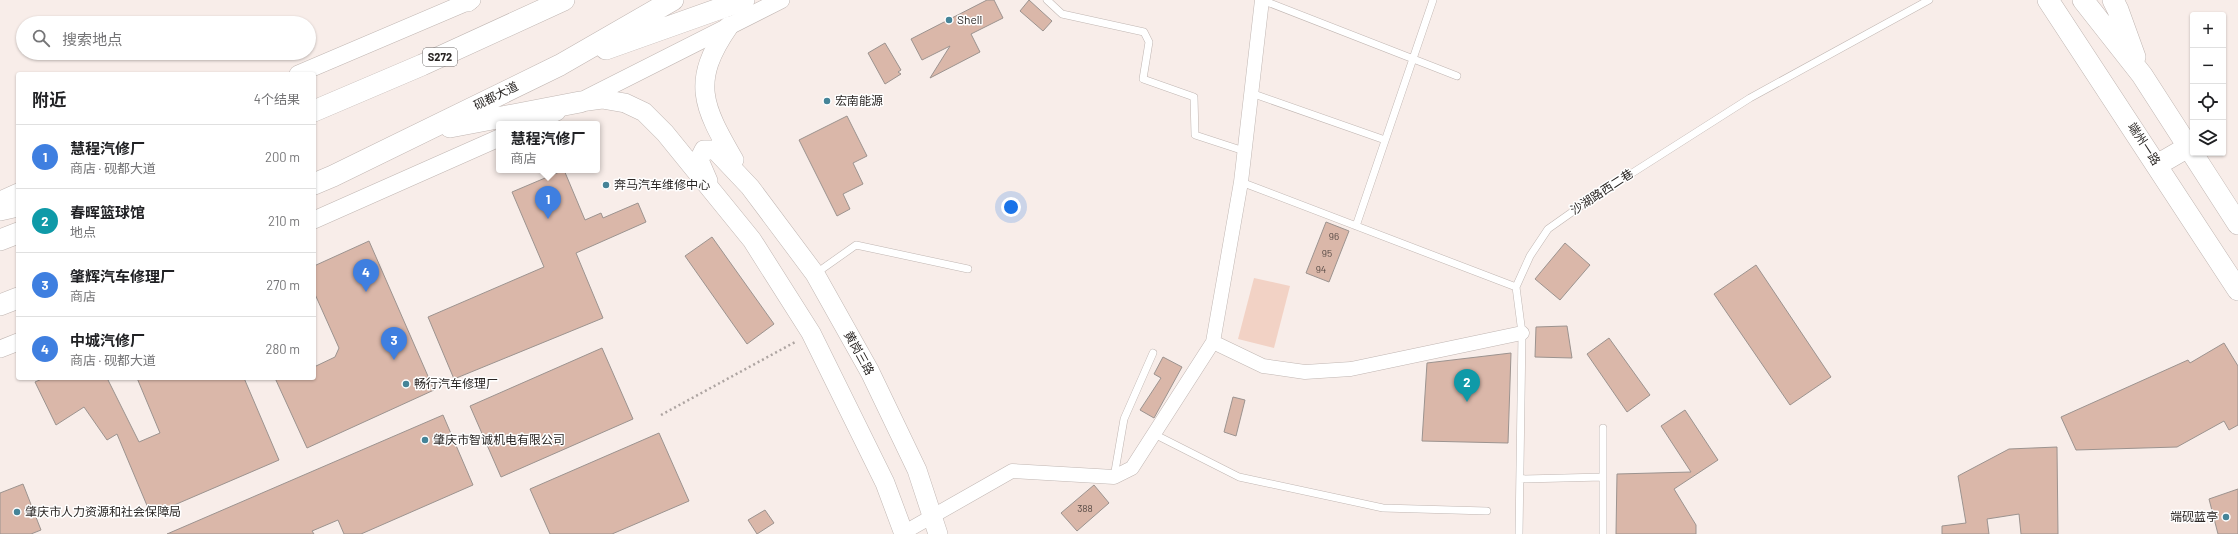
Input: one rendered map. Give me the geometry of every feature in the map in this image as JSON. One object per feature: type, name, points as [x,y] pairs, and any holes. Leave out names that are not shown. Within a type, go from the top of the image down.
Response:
[{"type":"main road","name":"S272","points":[[316,110],[422,65],[564,0]]},
{"type":"main road","name":"砚都大道","points":[[316,183],[560,65],[673,0]]},
{"type":"main road","points":[[560,65],[744,0]]},
{"type":"main road","name":"端州一路","points":[[2048,0],[2157,164],[2238,290]]},
{"type":"main road","points":[[2083,0],[2142,75],[2238,224]]},
{"type":"main road","points":[[2113,0],[2142,75]]},
{"type":"main road","points":[[729,26],[717,44],[710,60],[705,99],[708,112],[717,130],[750,187]]},
{"type":"main road","points":[[422,132],[602,99],[625,103],[644,112],[665,133],[752,240],[811,333],[885,483],[904,534]]},
{"type":"main road","points":[[2157,164],[2188,147]]},
{"type":"main road","points":[[716,196],[699,160],[704,150],[715,150],[750,187]]},
{"type":"main road","points":[[316,188],[333,176]]},
{"type":"main road","name":"黄岗三路","points":[[750,187],[815,274],[870,372],[917,470],[936,526]]},
{"type":"main road","points":[[0,210],[16,206]]},
{"type":"main road","points":[[0,240],[16,234]]},
{"type":"main road","points":[[0,305],[16,299]]},
{"type":"street","points":[[537,121],[580,102],[781,0]]},
{"type":"street","points":[[904,534],[936,526],[1012,472],[1114,477],[1132,468],[1213,342],[1240,182],[1262,0]]},
{"type":"street","points":[[303,72],[470,1]]},
{"type":"street","points":[[316,219],[496,139]]},
{"type":"street","points":[[0,200],[16,193]]},
{"type":"street","points":[[1213,342],[1263,366],[1305,372],[1350,369],[1522,333]]},
{"type":"street","points":[[0,349],[16,343]]},
{"type":"lane","points":[[1047,0],[1062,14],[1144,32],[1149,42],[1143,79],[1194,97],[1195,135],[1244,150]]},
{"type":"lane","points":[[1262,0],[1457,76]]},
{"type":"lane","points":[[1356,226],[1433,0]]},
{"type":"lane","name":"沙湖路西二巷","points":[[1516,287],[1530,256],[1548,229],[1582,205],[1750,98],[1929,0]]},
{"type":"lane","points":[[1251,93],[1385,140]]},
{"type":"lane","points":[[1240,182],[1516,287],[1522,333],[1519,534]]},
{"type":"lane","points":[[815,274],[856,245],[968,269]]},
{"type":"lane","points":[[1114,477],[1124,419],[1153,352]]},
{"type":"lane","points":[[1603,428],[1603,534]]},
{"type":"lane","points":[[1154,434],[1239,477],[1383,508],[1487,511]]},
{"type":"lane","points":[[1520,479],[1603,477]]},
{"type":"path","points":[[660,415],[811,333]]},
{"type":"shaded area","points":[[1254,278],[1290,286],[1274,348],[1238,339]]},
{"type":"building","points":[[987,0],[994,0],[1003,18],[971,34],[980,52],[930,78],[950,46],[922,60],[911,39]]},
{"type":"building","points":[[1029,0],[1052,21],[1043,31],[1020,11]]},
{"type":"building","points":[[885,43],[901,70],[898,72],[901,74],[885,84],[868,53]]},
{"type":"building","points":[[847,116],[867,156],[853,163],[863,184],[843,194],[850,209],[837,216],[799,140]]},
{"type":"building","points":[[557,173],[565,173],[585,220],[601,213],[603,218],[638,203],[646,222],[576,253],[603,318],[454,379],[428,317],[544,267],[512,192]]},
{"type":"building","points":[[1326,222],[1349,231],[1329,282],[1306,273]]},
{"type":"building","points":[[712,237],[774,324],[747,344],[685,256]]},
{"type":"building","points":[[369,241],[434,390],[307,448],[276,380],[316,380],[316,366],[335,357],[339,348],[316,296],[316,265]]},
{"type":"building","points":[[1565,243],[1590,265],[1560,300],[1535,279]]},
{"type":"building","points":[[1756,265],[1831,377],[1790,405],[1714,294]]},
{"type":"building","points":[[1567,326],[1572,358],[1535,357],[1536,327]]},
{"type":"building","points":[[1609,338],[1650,395],[1627,412],[1587,354]]},
{"type":"building","points":[[2224,343],[2238,366],[2238,425],[2229,430],[2224,421],[2177,447],[2076,450],[2061,417],[2188,360],[2190,363]]},
{"type":"building","points":[[602,348],[633,419],[501,477],[470,406]]},
{"type":"building","points":[[1511,353],[1508,443],[1422,441],[1427,363]]},
{"type":"building","points":[[1163,357],[1182,367],[1154,418],[1140,410],[1161,378],[1154,374]]},
{"type":"building","points":[[40,380],[108,380],[139,442],[160,433],[138,380],[245,380],[279,460],[151,515],[117,434],[107,440],[84,407],[56,425],[35,382]]},
{"type":"building","points":[[1233,397],[1245,400],[1236,436],[1224,432]]},
{"type":"building","points":[[1685,410],[1718,460],[1674,489],[1696,525],[1696,534],[1616,534],[1617,474],[1691,472],[1661,426]]},
{"type":"building","points":[[443,415],[473,485],[361,534],[344,534],[338,520],[312,531],[314,534],[167,534]]},
{"type":"building","points":[[659,433],[689,501],[612,534],[550,534],[530,489]]},
{"type":"building","points":[[2057,447],[2058,534],[2021,534],[2019,514],[1987,519],[1989,534],[1942,534],[1942,526],[1966,523],[1958,476],[2009,449]]},
{"type":"building","name":"肇庆市人力资源和社会保障局","points":[[23,484],[41,530],[31,534],[0,534],[0,493]]},
{"type":"building","points":[[1094,485],[1109,503],[1077,531],[1061,513]]},
{"type":"building","name":"端砚蓝亭","points":[[2238,489],[2238,534],[2218,534],[2209,499]]},
{"type":"building","points":[[765,510],[774,523],[757,534],[748,520]]},
{"type":"place","name":"Shell","points":[[949,20]]},
{"type":"place","name":"宏南能源","points":[[827,101]]},
{"type":"place","name":"奔马汽车维修中心","points":[[606,185]]},
{"type":"place","name":"慧程汽修厂","points":[[548,219]]},
{"type":"place","name":"中城汽修厂","points":[[366,292]]},
{"type":"place","name":"肇辉汽车修理厂","points":[[394,360]]},
{"type":"place","name":"畅行汽车修理厂","points":[[406,384]]},
{"type":"place","name":"春晖篮球馆","points":[[1467,402]]},
{"type":"place","name":"肇庆市智诚机电有限公司","points":[[425,440]]},
{"type":"place","name":"肇庆市人力资源和社会保障局","points":[[17,512]]},
{"type":"place","name":"端砚蓝亭","points":[[2226,517]]}]
